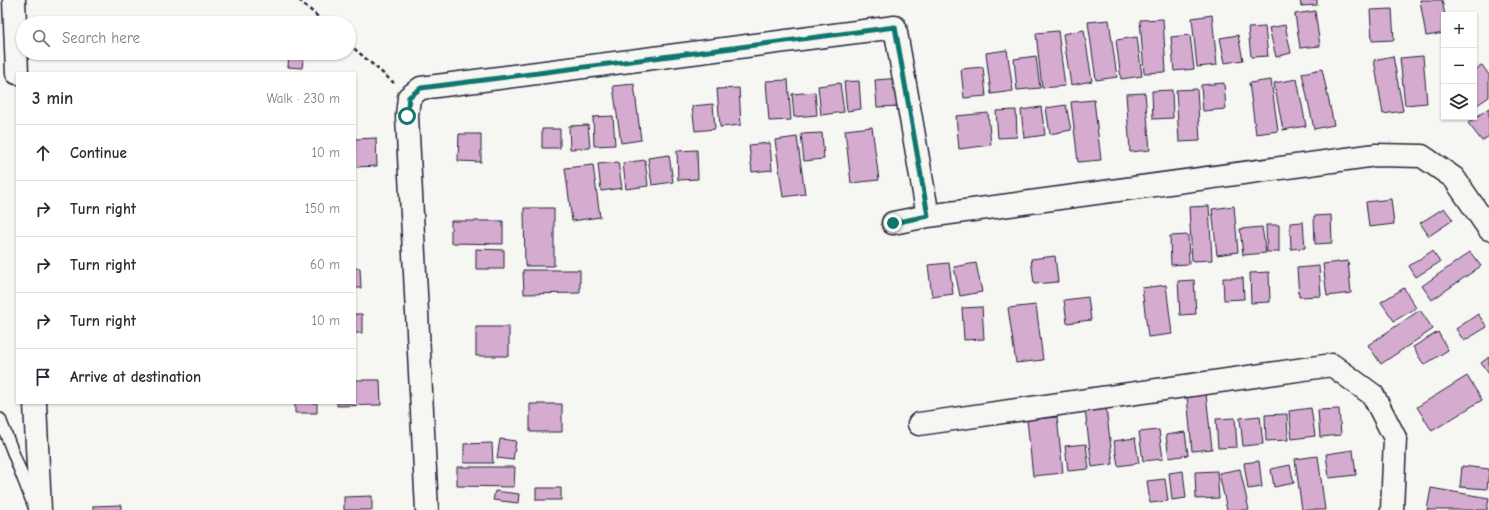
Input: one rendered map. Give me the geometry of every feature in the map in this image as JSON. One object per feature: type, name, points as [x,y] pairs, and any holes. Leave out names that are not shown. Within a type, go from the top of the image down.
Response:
[{"type":"street","points":[[14,0],[16,36]]},
{"type":"street","points":[[427,510],[407,116],[409,97],[421,88],[895,27],[928,216]]},
{"type":"street","points":[[17,60],[18,72]]},
{"type":"street","points":[[893,223],[928,216],[1376,155],[1422,156],[1454,178],[1489,228]]},
{"type":"street","points":[[919,424],[1332,364],[1373,396],[1395,438],[1392,510]]},
{"type":"street","points":[[34,404],[40,510]]},
{"type":"lane","points":[[0,419],[36,510]]},
{"type":"path","points":[[299,0],[317,16]]},
{"type":"path","points":[[356,50],[409,97]]},
{"type":"building","points":[[1300,0],[1317,0],[1317,5],[1301,6]]},
{"type":"building","points":[[1420,0],[1442,0],[1444,12],[1441,12],[1441,34],[1426,36]]},
{"type":"building","points":[[1392,9],[1394,40],[1372,41],[1370,10]]},
{"type":"building","points":[[1315,11],[1320,46],[1300,48],[1295,14]]},
{"type":"building","points":[[1212,15],[1217,65],[1197,67],[1192,18]]},
{"type":"building","points":[[1163,19],[1166,72],[1144,73],[1140,20]]},
{"type":"building","points":[[1109,20],[1117,77],[1096,80],[1088,22]]},
{"type":"building","points":[[1285,25],[1291,53],[1276,57],[1269,28]]},
{"type":"building","points":[[1265,27],[1268,56],[1251,57],[1248,28]]},
{"type":"building","points":[[1084,30],[1092,81],[1071,85],[1063,34]]},
{"type":"building","points":[[1058,31],[1065,86],[1042,88],[1036,33]]},
{"type":"building","points":[[1190,35],[1194,69],[1174,71],[1171,37]]},
{"type":"building","points":[[1238,35],[1243,60],[1225,63],[1220,38]]},
{"type":"building","points":[[1137,37],[1142,76],[1121,79],[1116,40]]},
{"type":"building","points":[[1007,50],[1013,91],[991,94],[986,53]]},
{"type":"building","points":[[1036,56],[1040,88],[1017,90],[1014,59]]},
{"type":"building","points":[[1393,56],[1403,111],[1383,114],[1374,60]]},
{"type":"building","points":[[1423,56],[1427,103],[1405,105],[1400,58]]},
{"type":"building","points":[[288,60],[303,60],[302,68],[288,67]]},
{"type":"building","points":[[1482,65],[1489,75],[1489,97],[1477,105],[1477,84],[1477,69]]},
{"type":"building","points":[[983,67],[986,96],[964,98],[961,69]]},
{"type":"building","points":[[1322,69],[1334,125],[1314,129],[1302,73]]},
{"type":"building","points":[[901,78],[903,106],[877,107],[875,80]]},
{"type":"building","points":[[1297,79],[1306,126],[1283,130],[1274,83]]},
{"type":"building","points":[[788,80],[791,120],[769,121],[766,81]]},
{"type":"building","points":[[1271,80],[1278,131],[1256,134],[1249,83]]},
{"type":"building","points":[[859,81],[861,109],[847,111],[844,82]]},
{"type":"building","points":[[840,83],[844,112],[821,115],[818,86]]},
{"type":"building","points":[[1224,83],[1226,109],[1203,111],[1201,85]]},
{"type":"building","points":[[634,84],[641,140],[621,143],[613,86]]},
{"type":"building","points":[[739,88],[741,125],[720,127],[717,89]]},
{"type":"building","points":[[1197,89],[1200,141],[1179,142],[1176,90]]},
{"type":"building","points":[[1172,90],[1173,118],[1153,119],[1152,91]]},
{"type":"building","points":[[815,92],[817,115],[794,117],[792,94]]},
{"type":"building","points":[[1145,93],[1150,150],[1130,152],[1126,94]]},
{"type":"building","points":[[1094,100],[1101,160],[1078,162],[1071,102]]},
{"type":"building","points":[[713,104],[715,129],[695,131],[692,106]]},
{"type":"building","points":[[1066,105],[1071,130],[1050,134],[1046,108]]},
{"type":"building","points":[[1041,107],[1045,135],[1024,138],[1021,110]]},
{"type":"building","points":[[1489,108],[1489,136],[1482,141],[1468,123],[1472,120],[1477,120],[1477,117]]},
{"type":"building","points":[[1016,110],[1017,137],[998,138],[996,111]]},
{"type":"building","points":[[988,113],[991,145],[959,149],[956,116]]},
{"type":"building","points":[[613,116],[615,145],[594,146],[593,117]]},
{"type":"building","points":[[588,125],[590,148],[570,149],[569,126]]},
{"type":"building","points":[[872,127],[879,180],[851,183],[845,130]]},
{"type":"building","points":[[542,129],[560,129],[560,148],[542,148]]},
{"type":"building","points":[[822,133],[824,159],[804,161],[801,134]]},
{"type":"building","points":[[459,134],[481,134],[481,162],[458,161]]},
{"type":"building","points":[[797,137],[805,194],[783,197],[775,140]]},
{"type":"building","points":[[376,138],[377,166],[356,167],[356,139]]},
{"type":"building","points":[[770,143],[772,170],[752,172],[749,145]]},
{"type":"building","points":[[697,150],[698,179],[678,180],[677,151]]},
{"type":"building","points":[[669,155],[673,182],[652,185],[648,158]]},
{"type":"building","points":[[645,160],[648,186],[626,189],[623,163]]},
{"type":"building","points":[[618,162],[622,188],[601,191],[598,164]]},
{"type":"building","points":[[593,165],[600,217],[572,221],[565,168]]},
{"type":"building","points":[[1391,199],[1394,224],[1369,227],[1366,202]]},
{"type":"building","points":[[1209,206],[1212,260],[1192,261],[1189,207]]},
{"type":"building","points":[[1234,206],[1238,252],[1217,255],[1212,209]]},
{"type":"building","points":[[524,208],[554,208],[554,266],[525,266]]},
{"type":"building","points":[[1444,208],[1453,220],[1429,236],[1420,223]]},
{"type":"building","points":[[1331,215],[1332,243],[1315,244],[1314,216]]},
{"type":"building","points":[[451,221],[503,221],[503,244],[451,243]]},
{"type":"building","points":[[1303,222],[1305,248],[1291,249],[1290,223]]},
{"type":"building","points":[[1266,225],[1279,225],[1279,252],[1267,252]]},
{"type":"building","points":[[1262,227],[1266,253],[1243,255],[1240,229]]},
{"type":"building","points":[[1188,235],[1189,264],[1171,265],[1170,236]]},
{"type":"building","points":[[476,249],[504,250],[504,269],[476,269]]},
{"type":"building","points":[[1432,251],[1440,262],[1416,277],[1409,266]]},
{"type":"building","points":[[1470,252],[1481,266],[1432,300],[1422,286]]},
{"type":"building","points":[[1055,256],[1058,282],[1034,284],[1031,259]]},
{"type":"building","points":[[1348,261],[1351,293],[1327,296],[1323,264]]},
{"type":"building","points":[[949,263],[953,294],[932,297],[928,265]]},
{"type":"building","points":[[976,263],[982,292],[960,296],[954,267]]},
{"type":"building","points":[[1319,266],[1321,296],[1299,297],[1297,268]]},
{"type":"building","points":[[356,268],[360,268],[361,288],[356,288]]},
{"type":"building","points":[[523,270],[580,270],[580,293],[524,294]]},
{"type":"building","points":[[1269,272],[1270,302],[1251,303],[1250,273]]},
{"type":"building","points":[[1223,278],[1243,278],[1244,299],[1224,300]]},
{"type":"building","points":[[1194,280],[1196,314],[1180,315],[1178,281]]},
{"type":"building","points":[[1166,285],[1172,334],[1148,337],[1142,288]]},
{"type":"building","points":[[1404,288],[1416,308],[1394,321],[1381,302]]},
{"type":"building","points":[[1088,297],[1091,320],[1067,323],[1064,300]]},
{"type":"building","points":[[1036,305],[1043,360],[1016,363],[1008,308]]},
{"type":"building","points":[[982,307],[984,339],[964,340],[962,308]]},
{"type":"building","points":[[1420,310],[1433,329],[1381,364],[1368,345]]},
{"type":"building","points":[[356,314],[362,314],[362,333],[356,333]]},
{"type":"building","points":[[1478,314],[1487,327],[1464,341],[1456,329]]},
{"type":"building","points":[[476,327],[509,327],[509,356],[476,356]]},
{"type":"building","points":[[1438,332],[1448,350],[1424,365],[1413,347]]},
{"type":"building","points":[[1489,357],[1489,374],[1481,363]]},
{"type":"building","points":[[1467,376],[1482,400],[1432,431],[1417,407]]},
{"type":"building","points":[[356,380],[380,380],[381,405],[337,406],[337,404],[356,404]]},
{"type":"building","points":[[1206,394],[1212,449],[1192,451],[1187,396]]},
{"type":"building","points":[[295,404],[317,404],[317,413],[295,413]]},
{"type":"building","points":[[530,404],[562,404],[562,432],[530,432]]},
{"type":"building","points":[[1106,408],[1113,464],[1092,467],[1085,410]]},
{"type":"building","points":[[1311,408],[1315,436],[1292,439],[1289,411]]},
{"type":"building","points":[[1339,409],[1341,435],[1320,437],[1318,410]]},
{"type":"building","points":[[1287,414],[1288,440],[1266,441],[1265,415]]},
{"type":"building","points":[[1260,416],[1263,444],[1243,446],[1240,418]]},
{"type":"building","points":[[1057,417],[1063,473],[1033,476],[1027,420]]},
{"type":"building","points":[[1235,418],[1237,447],[1218,448],[1216,419]]},
{"type":"building","points":[[1159,430],[1163,459],[1143,461],[1139,432]]},
{"type":"building","points":[[1185,432],[1188,455],[1169,458],[1166,435]]},
{"type":"building","points":[[1135,438],[1139,463],[1118,466],[1114,441]]},
{"type":"building","points":[[500,439],[516,441],[513,460],[497,458]]},
{"type":"building","points":[[492,443],[493,463],[464,463],[464,444]]},
{"type":"building","points":[[1086,444],[1089,469],[1068,471],[1065,446]]},
{"type":"building","points":[[1353,450],[1356,475],[1329,478],[1326,454]]},
{"type":"building","points":[[1318,456],[1325,510],[1302,510],[1295,459]]},
{"type":"building","points":[[1259,461],[1262,487],[1248,489],[1244,463]]},
{"type":"building","points":[[1290,465],[1294,483],[1274,487],[1271,469]]},
{"type":"building","points":[[1462,466],[1489,469],[1487,489],[1460,487]]},
{"type":"building","points":[[457,467],[515,467],[514,487],[457,486]]},
{"type":"building","points":[[1240,469],[1249,510],[1227,510],[1219,473]]},
{"type":"building","points":[[1183,471],[1186,498],[1172,500],[1169,473]]},
{"type":"building","points":[[1217,471],[1219,498],[1196,499],[1195,472]]},
{"type":"building","points":[[1165,479],[1168,501],[1150,503],[1147,481]]},
{"type":"building","points":[[536,488],[561,488],[561,500],[536,500]]},
{"type":"building","points":[[1431,488],[1489,498],[1487,510],[1427,510]]},
{"type":"building","points":[[495,491],[519,494],[518,503],[493,500]]},
{"type":"building","points":[[372,496],[372,510],[344,510],[344,497]]},
{"type":"building","points":[[121,505],[121,510],[93,510],[93,506]]},
{"type":"route","points":[[407,116],[409,97],[421,88],[895,27],[928,216],[893,223]]}]
